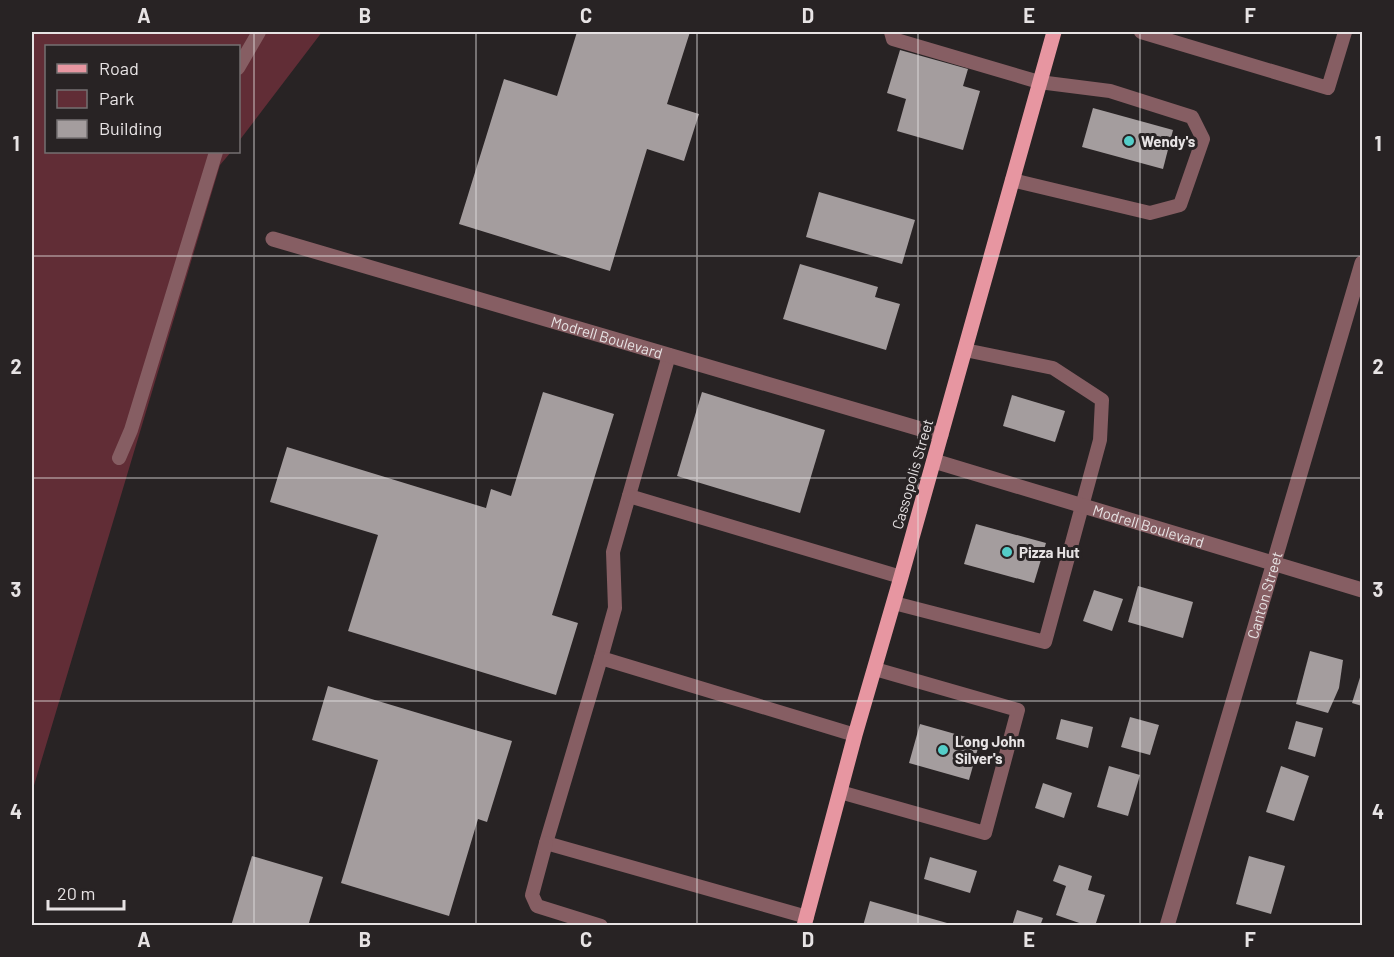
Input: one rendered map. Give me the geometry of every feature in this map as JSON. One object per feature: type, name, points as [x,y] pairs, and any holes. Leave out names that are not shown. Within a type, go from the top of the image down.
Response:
[{"type":"main road","name":"Cassopolis Street","points":[[805,921],[855,735],[1054,32]]},
{"type":"street","name":"Modrell Boulevard","points":[[273,239],[941,435]]},
{"type":"street","name":"Canton Street","points":[[1167,926],[1362,263]]},
{"type":"street","name":"Modrell Boulevard","points":[[934,461],[1362,590]]},
{"type":"lane","points":[[240,65],[259,32]]},
{"type":"lane","points":[[891,32],[893,39],[1039,82],[1110,91],[1192,117],[1203,139],[1180,205],[1150,213],[1012,180]]},
{"type":"lane","points":[[1141,32],[1328,88],[1345,32]]},
{"type":"lane","points":[[119,458],[131,430],[216,153]]},
{"type":"lane","points":[[894,603],[1045,642],[1100,440],[1102,400],[1053,368],[965,350]]},
{"type":"lane","points":[[601,926],[537,906],[532,895],[615,608],[614,552],[669,355]]},
{"type":"lane","points":[[629,496],[901,577]]},
{"type":"lane","points":[[602,658],[855,735]]},
{"type":"lane","points":[[840,792],[985,833],[1018,710],[874,669]]},
{"type":"lane","points":[[546,843],[805,921]]},
{"type":"green space","points":[[32,32],[322,32],[240,140],[240,45],[45,45],[45,153],[230,153],[220,165],[32,792]]},
{"type":"building","points":[[577,32],[690,32],[667,104],[699,114],[684,161],[647,149],[610,271],[459,224],[504,79],[557,96]]},
{"type":"building","points":[[900,50],[968,69],[963,86],[980,91],[963,150],[897,131],[906,99],[887,93]]},
{"type":"building","points":[[1093,108],[1173,130],[1163,169],[1082,147]]},
{"type":"building","points":[[819,192],[915,220],[902,264],[806,237]]},
{"type":"building","points":[[800,264],[878,287],[875,297],[900,304],[886,350],[783,319]]},
{"type":"building","points":[[543,392],[614,414],[552,615],[578,623],[556,695],[348,631],[378,535],[270,502],[287,447],[486,508],[491,489],[511,496]]},
{"type":"building","points":[[702,392],[825,430],[800,513],[677,476]]},
{"type":"building","points":[[1012,395],[1065,411],[1055,442],[1003,426]]},
{"type":"building","points":[[976,524],[1046,543],[1034,583],[964,564]]},
{"type":"building","points":[[1138,586],[1193,602],[1183,638],[1128,622]]},
{"type":"building","points":[[1094,590],[1123,599],[1112,631],[1083,621]]},
{"type":"building","points":[[1310,651],[1343,660],[1339,688],[1328,713],[1296,704]]},
{"type":"building","points":[[1362,671],[1362,706],[1352,703]]},
{"type":"building","points":[[328,686],[512,741],[487,822],[478,819],[449,916],[341,883],[378,760],[312,740]]},
{"type":"building","points":[[1130,717],[1159,725],[1150,755],[1121,747]]},
{"type":"building","points":[[1061,719],[1093,727],[1088,748],[1056,739]]},
{"type":"building","points":[[1296,721],[1323,728],[1315,757],[1288,749]]},
{"type":"building","points":[[920,724],[980,741],[969,780],[909,763]]},
{"type":"building","points":[[1109,766],[1140,775],[1128,816],[1097,807]]},
{"type":"building","points":[[1281,766],[1309,776],[1294,821],[1266,812]]},
{"type":"building","points":[[1043,783],[1072,793],[1064,818],[1035,808]]},
{"type":"building","points":[[252,856],[323,877],[308,926],[231,926]]},
{"type":"building","points":[[1249,856],[1285,866],[1271,914],[1236,904]]},
{"type":"building","points":[[930,857],[977,871],[970,893],[924,879]]},
{"type":"building","points":[[1059,865],[1092,876],[1088,890],[1105,895],[1095,926],[1088,926],[1056,915],[1066,886],[1053,881]]},
{"type":"building","points":[[870,901],[954,925],[954,926],[863,926]]},
{"type":"building","points":[[1017,910],[1043,918],[1040,926],[1012,926]]},
{"type":"place","name":"Wendy's","points":[[1129,141]]},
{"type":"place","name":"Pizza Hut","points":[[1007,552]]},
{"type":"place","name":"Long John Silver's","points":[[943,750]]}]
